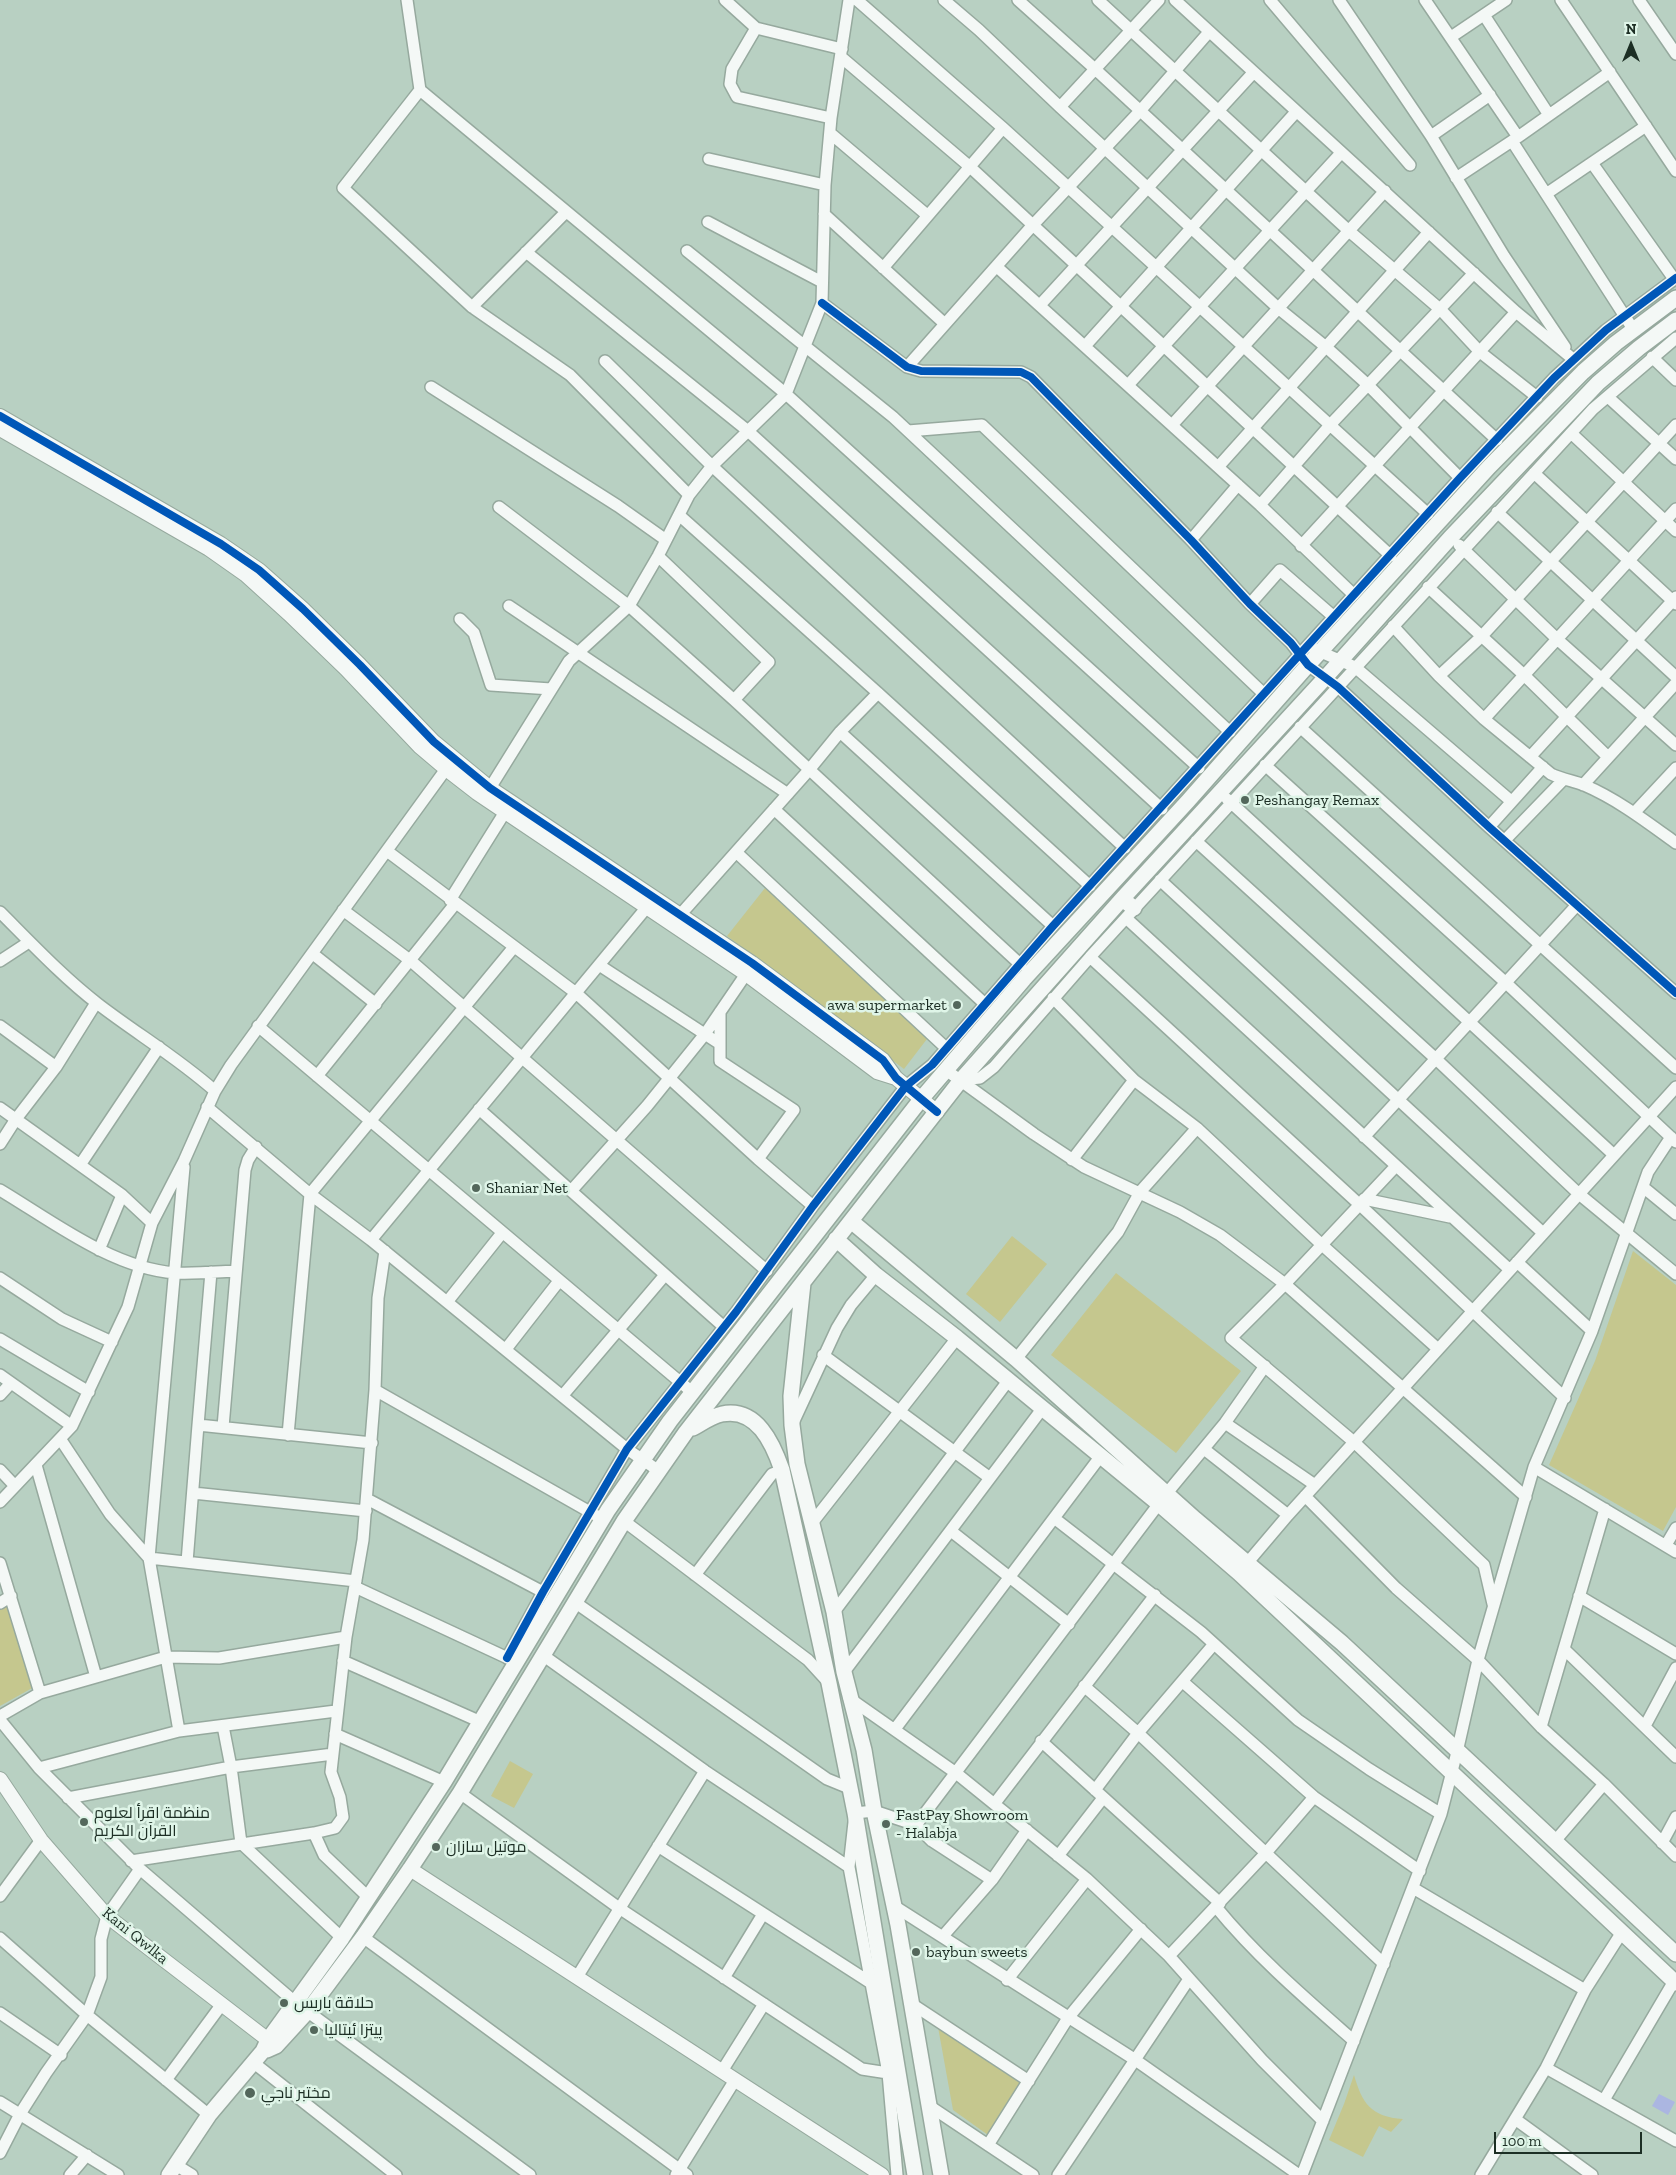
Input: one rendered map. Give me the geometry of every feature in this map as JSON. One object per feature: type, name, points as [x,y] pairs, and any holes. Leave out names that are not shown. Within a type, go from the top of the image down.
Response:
[{"type":"main road","points":[[302,2007],[342,1938],[481,1722],[512,1660],[596,1516],[642,1460],[692,1392],[922,1098],[946,1070],[1020,972],[1484,463],[1582,372],[1676,298]]},
{"type":"main road","points":[[173,2170],[209,2115],[363,1937],[460,1793],[624,1521],[686,1432],[961,1080],[1122,899],[1325,678],[1450,538],[1592,389],[1632,354],[1676,320]]},
{"type":"main road","points":[[1122,899],[1130,913]]},
{"type":"main road","points":[[850,1221],[1016,1359],[1163,1499],[1243,1568],[1342,1643],[1457,1752],[1676,1952]]},
{"type":"main road","points":[[836,1239],[876,1275],[957,1338],[1100,1457],[1163,1499]]},
{"type":"main road","points":[[803,1282],[791,1396],[792,1425],[802,1483],[834,1612],[844,1672],[864,1750],[874,1811],[912,2004],[941,2175]]},
{"type":"main road","points":[[686,1432],[709,1419],[723,1414],[741,1415],[759,1425],[774,1446],[782,1470],[829,1682],[855,1813],[916,2175]]},
{"type":"main road","points":[[786,1486],[802,1483]]},
{"type":"main road","points":[[1243,1568],[1451,1773],[1675,1982]]},
{"type":"street","points":[[407,0],[420,90],[786,394],[1199,768]]},
{"type":"street","points":[[725,0],[756,28],[842,53],[969,166],[1391,556]]},
{"type":"street","points":[[944,0],[979,30],[1278,308],[1326,347],[1368,385],[1460,478]]},
{"type":"street","points":[[1018,0],[1184,150],[1497,440]]},
{"type":"street","points":[[1098,0],[1174,72],[1349,231],[1441,310],[1480,352],[1537,397]]},
{"type":"street","points":[[1060,107],[1159,0]]},
{"type":"street","points":[[1176,0],[1253,73],[1516,312],[1573,359]]},
{"type":"street","points":[[1270,0],[1410,165]]},
{"type":"street","points":[[1339,0],[1431,136],[1573,359]]},
{"type":"street","points":[[1425,0],[1490,95],[1546,194],[1633,330]]},
{"type":"street","points":[[1451,38],[1506,0]]},
{"type":"street","points":[[1561,0],[1676,171]]},
{"type":"street","points":[[1639,0],[1675,50]]},
{"type":"street","points":[[490,788],[570,661],[629,606],[658,556],[689,495],[712,466],[786,394],[822,304],[825,185],[831,118],[849,1]]},
{"type":"street","points":[[849,1],[1003,128],[1428,514]]},
{"type":"street","points":[[1484,15],[1549,115]]},
{"type":"street","points":[[756,28],[732,69],[730,84],[737,98],[831,118]]},
{"type":"street","points":[[907,367],[1032,226],[1140,111],[1209,32]]},
{"type":"street","points":[[1456,178],[1610,72]]},
{"type":"street","points":[[1040,305],[1253,73]]},
{"type":"street","points":[[420,90],[343,188],[472,307],[570,375],[689,495]]},
{"type":"street","points":[[1431,136],[1490,95]]},
{"type":"street","points":[[1085,346],[1262,152],[1296,112]]},
{"type":"street","points":[[1546,194],[1646,126]]},
{"type":"street","points":[[883,268],[1003,128]]},
{"type":"street","points":[[830,133],[927,215]]},
{"type":"street","points":[[1128,385],[1341,152]]},
{"type":"street","points":[[709,159],[825,185]]},
{"type":"street","points":[[1315,649],[1334,617],[1460,478],[1484,463],[1497,440],[1573,359],[1624,317],[1675,279],[1592,162]]},
{"type":"street","points":[[1172,425],[1385,192]]},
{"type":"street","points":[[472,307],[566,212]]},
{"type":"street","points":[[824,214],[946,324]]},
{"type":"street","points":[[708,222],[822,282]]},
{"type":"street","points":[[1218,467],[1430,232]]},
{"type":"street","points":[[526,252],[748,431],[1162,808]]},
{"type":"street","points":[[687,252],[908,431],[1230,732]]},
{"type":"street","points":[[997,267],[1260,505],[1354,596]]},
{"type":"street","points":[[1260,505],[1399,350],[1441,310],[1474,273]]},
{"type":"street","points":[[822,304],[907,367],[921,371],[1021,372],[1026,374],[1191,540],[1250,604],[1291,643],[1304,660],[1338,687],[1488,827],[1505,840],[1676,993]]},
{"type":"street","points":[[1301,546],[1516,312]]},
{"type":"street","points":[[961,1080],[974,1079],[990,1071],[1090,957],[1534,472],[1608,396],[1676,338]]},
{"type":"street","points":[[1652,357],[1676,380]]},
{"type":"street","points":[[605,361],[712,466],[1126,848]]},
{"type":"street","points":[[430,387],[618,506],[666,540]]},
{"type":"street","points":[[1608,396],[1676,459]]},
{"type":"street","points":[[0,416],[134,500],[246,575],[346,669],[420,747],[446,769],[505,812],[680,915],[752,963],[883,1060],[901,1082],[937,1112]]},
{"type":"street","points":[[1439,676],[1515,600],[1676,424]]},
{"type":"street","points":[[908,431],[982,425],[1264,694]]},
{"type":"street","points":[[0,429],[221,544],[259,570],[360,665],[434,742],[490,788],[646,907],[746,974],[877,1072],[901,1082]]},
{"type":"street","points":[[1571,434],[1676,531]]},
{"type":"street","points":[[1530,756],[1636,640],[1675,601],[1534,472]]},
{"type":"street","points":[[1191,540],[1238,485]]},
{"type":"street","points":[[499,507],[629,606],[809,770],[1020,972]]},
{"type":"street","points":[[1484,719],[1676,509]]},
{"type":"street","points":[[1497,512],[1676,677]]},
{"type":"street","points":[[679,514],[1090,886]]},
{"type":"street","points":[[1450,538],[1515,600],[1676,745]]},
{"type":"street","points":[[658,556],[769,662],[734,700]]},
{"type":"street","points":[[1250,604],[1280,570],[1334,617]]},
{"type":"street","points":[[1428,587],[1524,675],[1608,757]]},
{"type":"street","points":[[509,606],[788,794]]},
{"type":"street","points":[[460,619],[474,633],[491,685],[552,689]]},
{"type":"street","points":[[1393,626],[1439,676],[1484,719],[1543,767],[1563,780],[1583,785],[1634,813],[1676,843]]},
{"type":"street","points":[[1291,643],[1315,649],[1355,668],[1511,801]]},
{"type":"street","points":[[61,1440],[110,1514],[148,1558],[355,1584],[512,1660],[543,1592],[596,1516],[627,1449],[767,1271],[901,1082],[932,1065],[986,1004],[1020,972],[1053,926],[1162,808],[1182,796],[1199,768],[1264,694],[1304,660]]},
{"type":"street","points":[[1583,785],[1676,683]]},
{"type":"street","points":[[680,915],[809,770],[840,732],[878,693]]},
{"type":"street","points":[[1300,727],[1676,1068]]},
{"type":"street","points":[[840,732],[1053,926]]},
{"type":"street","points":[[894,1906],[943,1936],[1007,1980],[1134,2059],[1300,2175],[1323,2121],[1441,1814],[1478,1660],[1534,1467],[1566,1398],[1592,1331],[1648,1172],[1674,1140],[1505,982],[1265,765]]},
{"type":"street","points":[[1488,827],[1543,767]]},
{"type":"street","points":[[1634,813],[1676,768]]},
{"type":"street","points":[[0,1502],[61,1440],[72,1426],[128,1307],[152,1223],[184,1161],[214,1091],[258,1026],[446,769]]},
{"type":"street","points":[[1505,840],[1563,780]]},
{"type":"street","points":[[1219,792],[1614,1155]]},
{"type":"street","points":[[774,809],[986,1004]]},
{"type":"street","points":[[317,1076],[411,961],[453,902],[505,812]]},
{"type":"street","points":[[1196,841],[1436,1059],[1579,1194],[1676,1274]]},
{"type":"street","points":[[387,851],[576,993],[758,1159],[813,1206]]},
{"type":"street","points":[[736,852],[946,1048]]},
{"type":"street","points":[[1160,880],[1543,1233]]},
{"type":"street","points":[[1364,1137],[1577,905]]},
{"type":"street","points":[[371,1240],[646,907]]},
{"type":"street","points":[[343,910],[411,961],[767,1271]]},
{"type":"street","points":[[0,912],[29,942],[96,1003],[191,1070],[214,1091]]},
{"type":"street","points":[[1130,913],[1364,1137],[1452,1218],[1592,1331]]},
{"type":"street","points":[[0,961],[29,942]]},
{"type":"street","points":[[288,1435],[310,1194],[514,947]]},
{"type":"street","points":[[312,954],[376,1004]]},
{"type":"street","points":[[1090,957],[1361,1201],[1473,1311],[1566,1398]]},
{"type":"street","points":[[599,965],[720,1044]]},
{"type":"street","points":[[571,1191],[617,1140],[705,1034],[746,974]]},
{"type":"street","points":[[1053,998],[1134,1080],[1197,1128],[1321,1244],[1438,1349]]},
{"type":"street","points":[[0,1144],[16,1119],[56,1067],[96,1003]]},
{"type":"street","points":[[720,1012],[720,1062],[794,1110],[758,1159]]},
{"type":"street","points":[[0,1026],[56,1067]]},
{"type":"street","points":[[258,1026],[692,1392]]},
{"type":"street","points":[[80,1165],[159,1047]]},
{"type":"street","points":[[946,1070],[1084,1168],[1140,1192],[1220,1235],[1285,1284],[1526,1497]]},
{"type":"street","points":[[1072,1160],[1134,1080]]},
{"type":"street","points":[[1243,1568],[1403,1387],[1676,1087]]},
{"type":"street","points":[[207,1107],[310,1194],[385,1251],[627,1449],[659,1471]]},
{"type":"street","points":[[0,1108],[122,1195],[152,1223]]},
{"type":"street","points":[[479,1109],[724,1327]]},
{"type":"street","points":[[1016,1359],[1118,1232],[1140,1192],[1197,1128]]},
{"type":"street","points":[[223,1427],[245,1170],[248,1160],[256,1147]]},
{"type":"street","points":[[179,1731],[148,1558],[184,1161]]},
{"type":"street","points":[[1396,1166],[1361,1201],[1285,1284],[1231,1338],[1354,1442],[1484,1565],[1493,1569],[1506,1566]]},
{"type":"street","points":[[1643,1187],[1676,1214]]},
{"type":"street","points":[[0,1190],[99,1250],[140,1266],[174,1273],[236,1271]]},
{"type":"street","points":[[99,1250],[122,1195]]},
{"type":"street","points":[[1361,1201],[1452,1218]]},
{"type":"street","points":[[448,1302],[502,1233]]},
{"type":"street","points":[[131,1861],[314,1833],[335,1828],[343,1817],[340,1797],[331,1772],[336,1711],[366,1512],[375,1390],[378,1298],[385,1251]]},
{"type":"street","points":[[187,1562],[211,1272]]},
{"type":"street","points":[[563,1395],[666,1275]]},
{"type":"street","points":[[792,1425],[837,1328],[852,1305],[876,1275]]},
{"type":"street","points":[[0,1278],[62,1319],[112,1342]]},
{"type":"street","points":[[506,1349],[559,1281]]},
{"type":"street","points":[[812,1523],[957,1338]]},
{"type":"street","points":[[0,1339],[88,1392]]},
{"type":"street","points":[[823,1356],[990,1478]]},
{"type":"street","points":[[916,1825],[1163,1499],[1225,1423],[1265,1366]]},
{"type":"street","points":[[0,1375],[72,1426]]},
{"type":"street","points":[[834,1612],[1008,1380]]},
{"type":"street","points":[[0,1395],[11,1383]]},
{"type":"street","points":[[375,1390],[596,1516]]},
{"type":"street","points":[[844,1672],[1042,1409]]},
{"type":"street","points":[[1225,1423],[1315,1485]]},
{"type":"street","points":[[198,1426],[372,1443]]},
{"type":"street","points":[[1204,1449],[1288,1515]]},
{"type":"street","points":[[895,1729],[1100,1457]]},
{"type":"street","points":[[36,1465],[96,1677]]},
{"type":"street","points":[[1534,1467],[1671,1549],[1676,1528]]},
{"type":"street","points":[[0,1470],[15,1486]]},
{"type":"street","points":[[695,1575],[772,1474],[782,1470]]},
{"type":"street","points":[[193,1493],[366,1512]]},
{"type":"street","points":[[1305,1496],[1396,1588],[1478,1660],[1541,1727],[1604,1784],[1676,1856]]},
{"type":"street","points":[[367,1499],[543,1592]]},
{"type":"street","points":[[1541,1727],[1604,1509]]},
{"type":"street","points":[[1054,1518],[1155,1595],[1322,1739],[1441,1814]]},
{"type":"street","points":[[624,1521],[808,1660],[829,1682]]},
{"type":"street","points":[[950,1531],[1069,1624]]},
{"type":"street","points":[[0,1563],[40,1693]]},
{"type":"street","points":[[1484,1565],[1494,1605]]},
{"type":"street","points":[[995,1803],[1155,1595]]},
{"type":"street","points":[[0,1603],[11,1596]]},
{"type":"street","points":[[1579,1596],[1676,1654]]},
{"type":"street","points":[[576,1602],[826,1779],[849,1788]]},
{"type":"street","points":[[0,1716],[40,1693],[166,1656],[219,1658],[346,1637]]},
{"type":"street","points":[[1058,1856],[1138,1733],[1214,1644]]},
{"type":"street","points":[[1564,1649],[1676,1757]]},
{"type":"street","points":[[544,1656],[705,1771],[849,1867]]},
{"type":"street","points":[[343,1661],[481,1722]]},
{"type":"street","points":[[1645,1726],[1676,1668]]},
{"type":"street","points":[[1183,1682],[1314,1798],[1420,1871]]},
{"type":"street","points":[[1084,1686],[1138,1733],[1384,1964]]},
{"type":"street","points":[[850,1698],[956,1773],[1087,1878],[1169,1956],[1262,2060],[1323,2121]]},
{"type":"street","points":[[39,1768],[179,1731],[336,1711]]},
{"type":"street","points":[[0,1720],[39,1768],[140,1869],[302,2007],[530,2175]]},
{"type":"street","points":[[223,1726],[231,1766],[241,1843],[342,1938]]},
{"type":"street","points":[[334,1734],[444,1782]]},
{"type":"street","points":[[1041,1741],[1218,1905],[1238,1934],[1286,1982],[1354,2041]]},
{"type":"street","points":[[68,1798],[231,1766],[333,1754]]},
{"type":"street","points":[[577,1977],[705,1771]]},
{"type":"street","name":"Kani Qwlka","points":[[0,1779],[41,1840],[107,1916],[222,2004],[265,2050]]},
{"type":"street","points":[[1555,1841],[1604,1784]]},
{"type":"street","points":[[460,1793],[619,1908],[862,2069],[888,2073]]},
{"type":"street","points":[[1169,1956],[1265,1854],[1314,1798]]},
{"type":"street","points":[[897,2175],[888,2073],[849,1867],[855,1813],[874,1811],[916,1825],[932,1841],[992,1880]]},
{"type":"street","points":[[1662,1843],[1676,1817]]},
{"type":"street","points":[[943,1936],[992,1880],[1027,1830]]},
{"type":"street","points":[[314,1833],[324,1856],[368,1897]]},
{"type":"street","points":[[1,1892],[41,1840]]},
{"type":"street","points":[[658,1846],[871,1982]]},
{"type":"street","points":[[0,2153],[20,2114],[87,2015],[101,1977],[101,1939],[107,1916],[140,1869]]},
{"type":"street","points":[[410,1869],[878,2174]]},
{"type":"street","points":[[1007,1980],[1087,1878]]},
{"type":"street","points":[[1413,1888],[1585,1990]]},
{"type":"street","points":[[724,1978],[763,1914]]},
{"type":"street","points":[[988,2145],[1068,2018],[1141,1929]]},
{"type":"street","points":[[1481,2175],[1546,2068],[1585,1990],[1622,1932]]},
{"type":"street","points":[[363,1937],[681,2173],[735,2080]]},
{"type":"street","points":[[0,1938],[87,2015],[209,2115]]},
{"type":"street","points":[[1058,2175],[1189,1979]]},
{"type":"street","points":[[1604,2100],[1675,1982]]},
{"type":"street","points":[[166,2080],[222,2004]]},
{"type":"street","points":[[722,2071],[764,2004]]},
{"type":"street","points":[[912,2004],[1028,2081]]},
{"type":"street","points":[[0,2013],[61,2055]]},
{"type":"street","points":[[265,2050],[396,2175]]},
{"type":"street","points":[[1546,2068],[1676,2141]]},
{"type":"street","points":[[0,2102],[87,2154],[118,2175]]},
{"type":"street","points":[[930,2107],[1033,2175]]},
{"type":"street","points":[[1515,2119],[1592,2175]]},
{"type":"street","points":[[70,2175],[87,2154]]},
{"type":"street","points":[[173,2170],[192,2175]]},
{"type":"green space","points":[[765,888],[927,1039],[904,1069],[727,936]]},
{"type":"green space","points":[[1012,1236],[1047,1264],[1000,1322],[966,1294]]},
{"type":"green space","points":[[1633,1251],[1676,1285],[1676,1507],[1663,1531],[1549,1465],[1595,1361]]},
{"type":"green space","points":[[1116,1273],[1241,1371],[1176,1453],[1051,1355]]},
{"type":"green space","points":[[7,1606],[34,1687],[0,1706],[0,1610]]},
{"type":"green space","points":[[510,1761],[533,1774],[514,1808],[491,1796]]},
{"type":"green space","points":[[938,2027],[1022,2082],[988,2135],[953,2110]]},
{"type":"green space","points":[[1354,2075],[1365,2101],[1370,2107],[1383,2115],[1403,2119],[1391,2132],[1379,2126],[1363,2157],[1329,2140]]},
{"type":"water","points":[[1659,2094],[1675,2102],[1668,2115],[1652,2106]]},
{"type":"cycle path","points":[[507,1658],[543,1592],[627,1449],[736,1312],[813,1206],[906,1086],[932,1065],[1053,926],[1460,478],[1554,378],[1606,330],[1676,278]]},
{"type":"cycle path","points":[[822,303],[907,367],[921,371],[1021,372],[1031,377],[1191,540],[1250,604],[1291,643],[1308,665],[1338,687],[1489,827],[1676,993]]},
{"type":"cycle path","points":[[0,416],[221,544],[259,570],[303,609],[360,665],[434,742],[490,788],[752,963],[883,1060],[896,1078],[937,1112]]},
{"type":"place","name":"Peshangay Remax","points":[[1245,800]]},
{"type":"place","name":"awa supermarket","points":[[957,1005]]},
{"type":"place","name":"Shaniar Net","points":[[476,1188]]},
{"type":"place","name":"منظمة اقرأ لعلوم القرآن الكريم","points":[[84,1822]]},
{"type":"place","name":"FastPay Showroom - Halabja","points":[[886,1824]]},
{"type":"place","name":"موتيل سازان","points":[[436,1847]]},
{"type":"place","name":"baybun sweets","points":[[916,1952]]},
{"type":"place","name":"حلاقة باریس","points":[[284,2003]]},
{"type":"place","name":"پیتزا ئیتالیا","points":[[314,2030]]},
{"type":"place","name":"مختبر ناجي","points":[[250,2093]]}]
